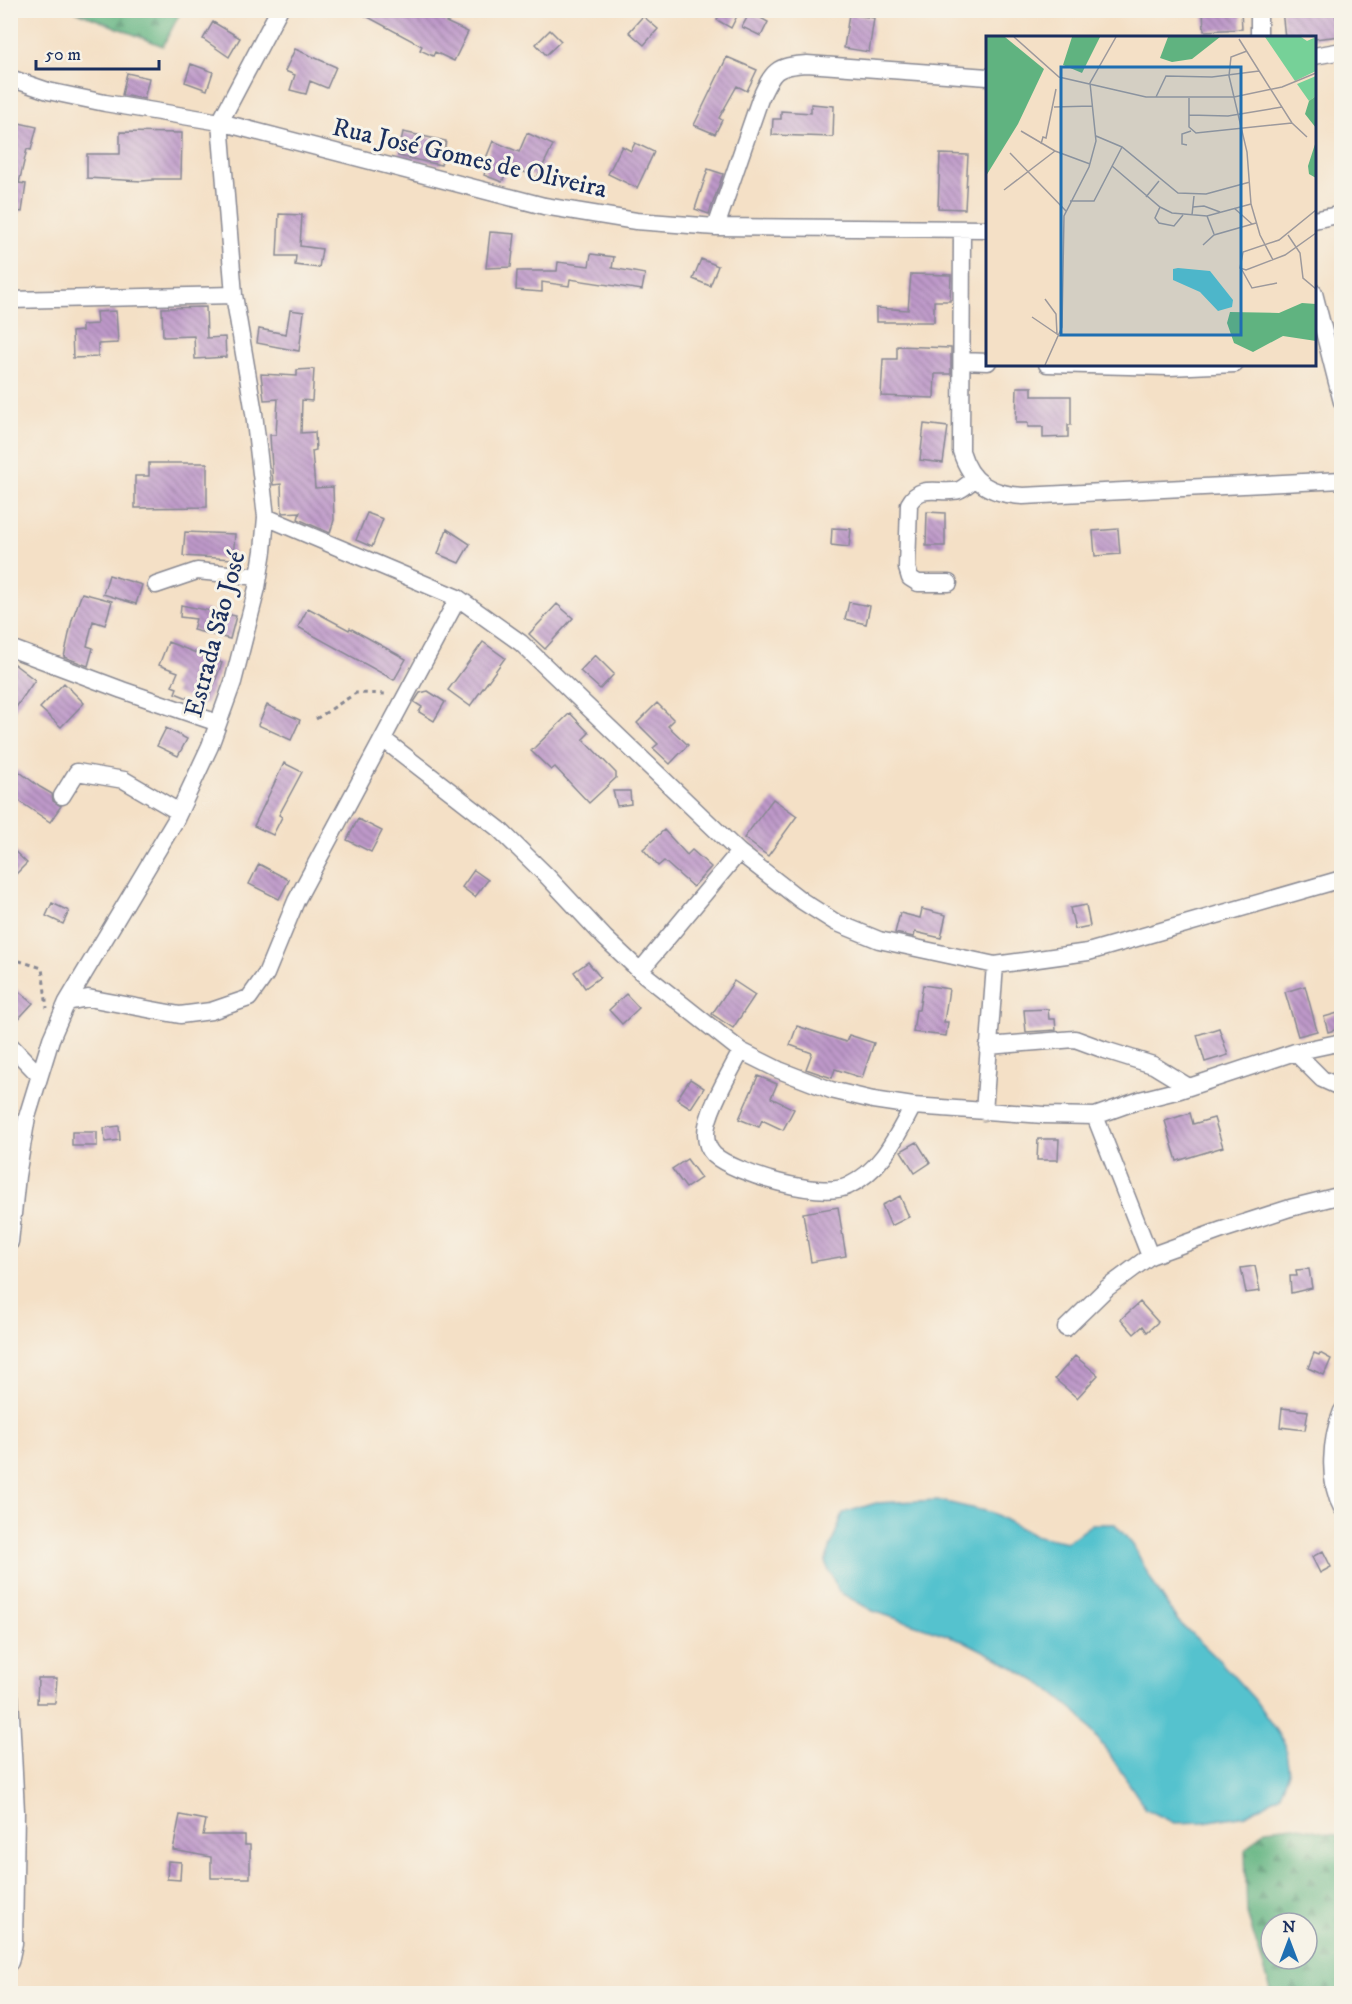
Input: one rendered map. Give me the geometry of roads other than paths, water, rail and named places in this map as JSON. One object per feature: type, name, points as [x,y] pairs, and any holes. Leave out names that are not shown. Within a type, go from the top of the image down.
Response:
[{"type":"street","points":[[220,122],[279,10]]},
{"type":"street","points":[[1259,10],[1259,36]]},
{"type":"street","points":[[1316,56],[1341,51]]},
{"type":"street","points":[[716,227],[760,99],[769,80],[781,68],[787,65],[807,64],[986,77]]},
{"type":"street","name":"Rua José Gomes de Oliveira","points":[[10,78],[48,91],[105,103],[220,122],[544,206],[636,221],[716,227],[986,230]]},
{"type":"street","name":"Estrada São José","points":[[10,1242],[17,1176],[27,1117],[51,1039],[67,1002],[179,812],[210,746],[233,682],[259,577],[266,517],[254,413],[234,295],[220,122]]},
{"type":"street","points":[[1316,220],[1341,214]]},
{"type":"street","points":[[962,230],[961,452],[968,471],[975,479],[994,492],[1023,496],[1341,480]]},
{"type":"street","points":[[10,300],[234,295]]},
{"type":"street","points":[[1316,301],[1341,402]]},
{"type":"street","points":[[962,361],[986,362]]},
{"type":"street","points":[[1128,366],[1191,366]]},
{"type":"street","points":[[949,584],[918,583],[910,578],[907,568],[909,504],[914,495],[923,492],[959,490],[975,479]]},
{"type":"street","points":[[266,517],[458,598],[521,643],[740,852],[802,901],[835,922],[879,939],[995,965],[1088,952],[1341,879]]},
{"type":"street","points":[[156,585],[197,571],[259,577]]},
{"type":"street","points":[[67,1002],[88,998],[180,1015],[211,1011],[249,998],[266,974],[296,901],[458,598]]},
{"type":"street","points":[[10,648],[218,723]]},
{"type":"street","points":[[383,739],[499,829],[640,971],[741,1051],[779,1070],[831,1090],[913,1106],[984,1112],[1095,1116],[1295,1052],[1341,1042]]},
{"type":"street","points":[[62,796],[77,772],[124,780],[179,812]]},
{"type":"street","points":[[640,971],[740,852]]},
{"type":"street","points":[[984,1112],[995,965]]},
{"type":"street","points":[[988,1046],[1075,1039],[1153,1065],[1189,1087]]},
{"type":"street","points":[[10,1045],[39,1075]]},
{"type":"street","points":[[741,1051],[709,1119],[706,1133],[709,1148],[719,1158],[734,1167],[814,1191],[832,1191],[847,1187],[873,1170],[885,1156],[913,1106]]},
{"type":"street","points":[[1295,1052],[1322,1079],[1341,1088]]},
{"type":"street","points":[[1095,1116],[1150,1256]]},
{"type":"street","points":[[1066,1328],[1107,1288],[1150,1256],[1268,1215],[1341,1195]]},
{"type":"street","points":[[1341,1411],[1332,1451],[1334,1480],[1341,1508]]},
{"type":"street","points":[[10,1696],[16,1811],[14,1943],[10,1962]]},
{"type":"water","points":[[937,1500],[993,1513],[1033,1535],[1067,1542],[1092,1524],[1115,1524],[1133,1545],[1153,1583],[1177,1620],[1218,1659],[1255,1700],[1285,1744],[1289,1773],[1279,1796],[1246,1815],[1204,1822],[1174,1823],[1146,1809],[1080,1715],[1043,1685],[962,1640],[873,1611],[839,1592],[825,1562],[843,1513],[876,1503]]}]
